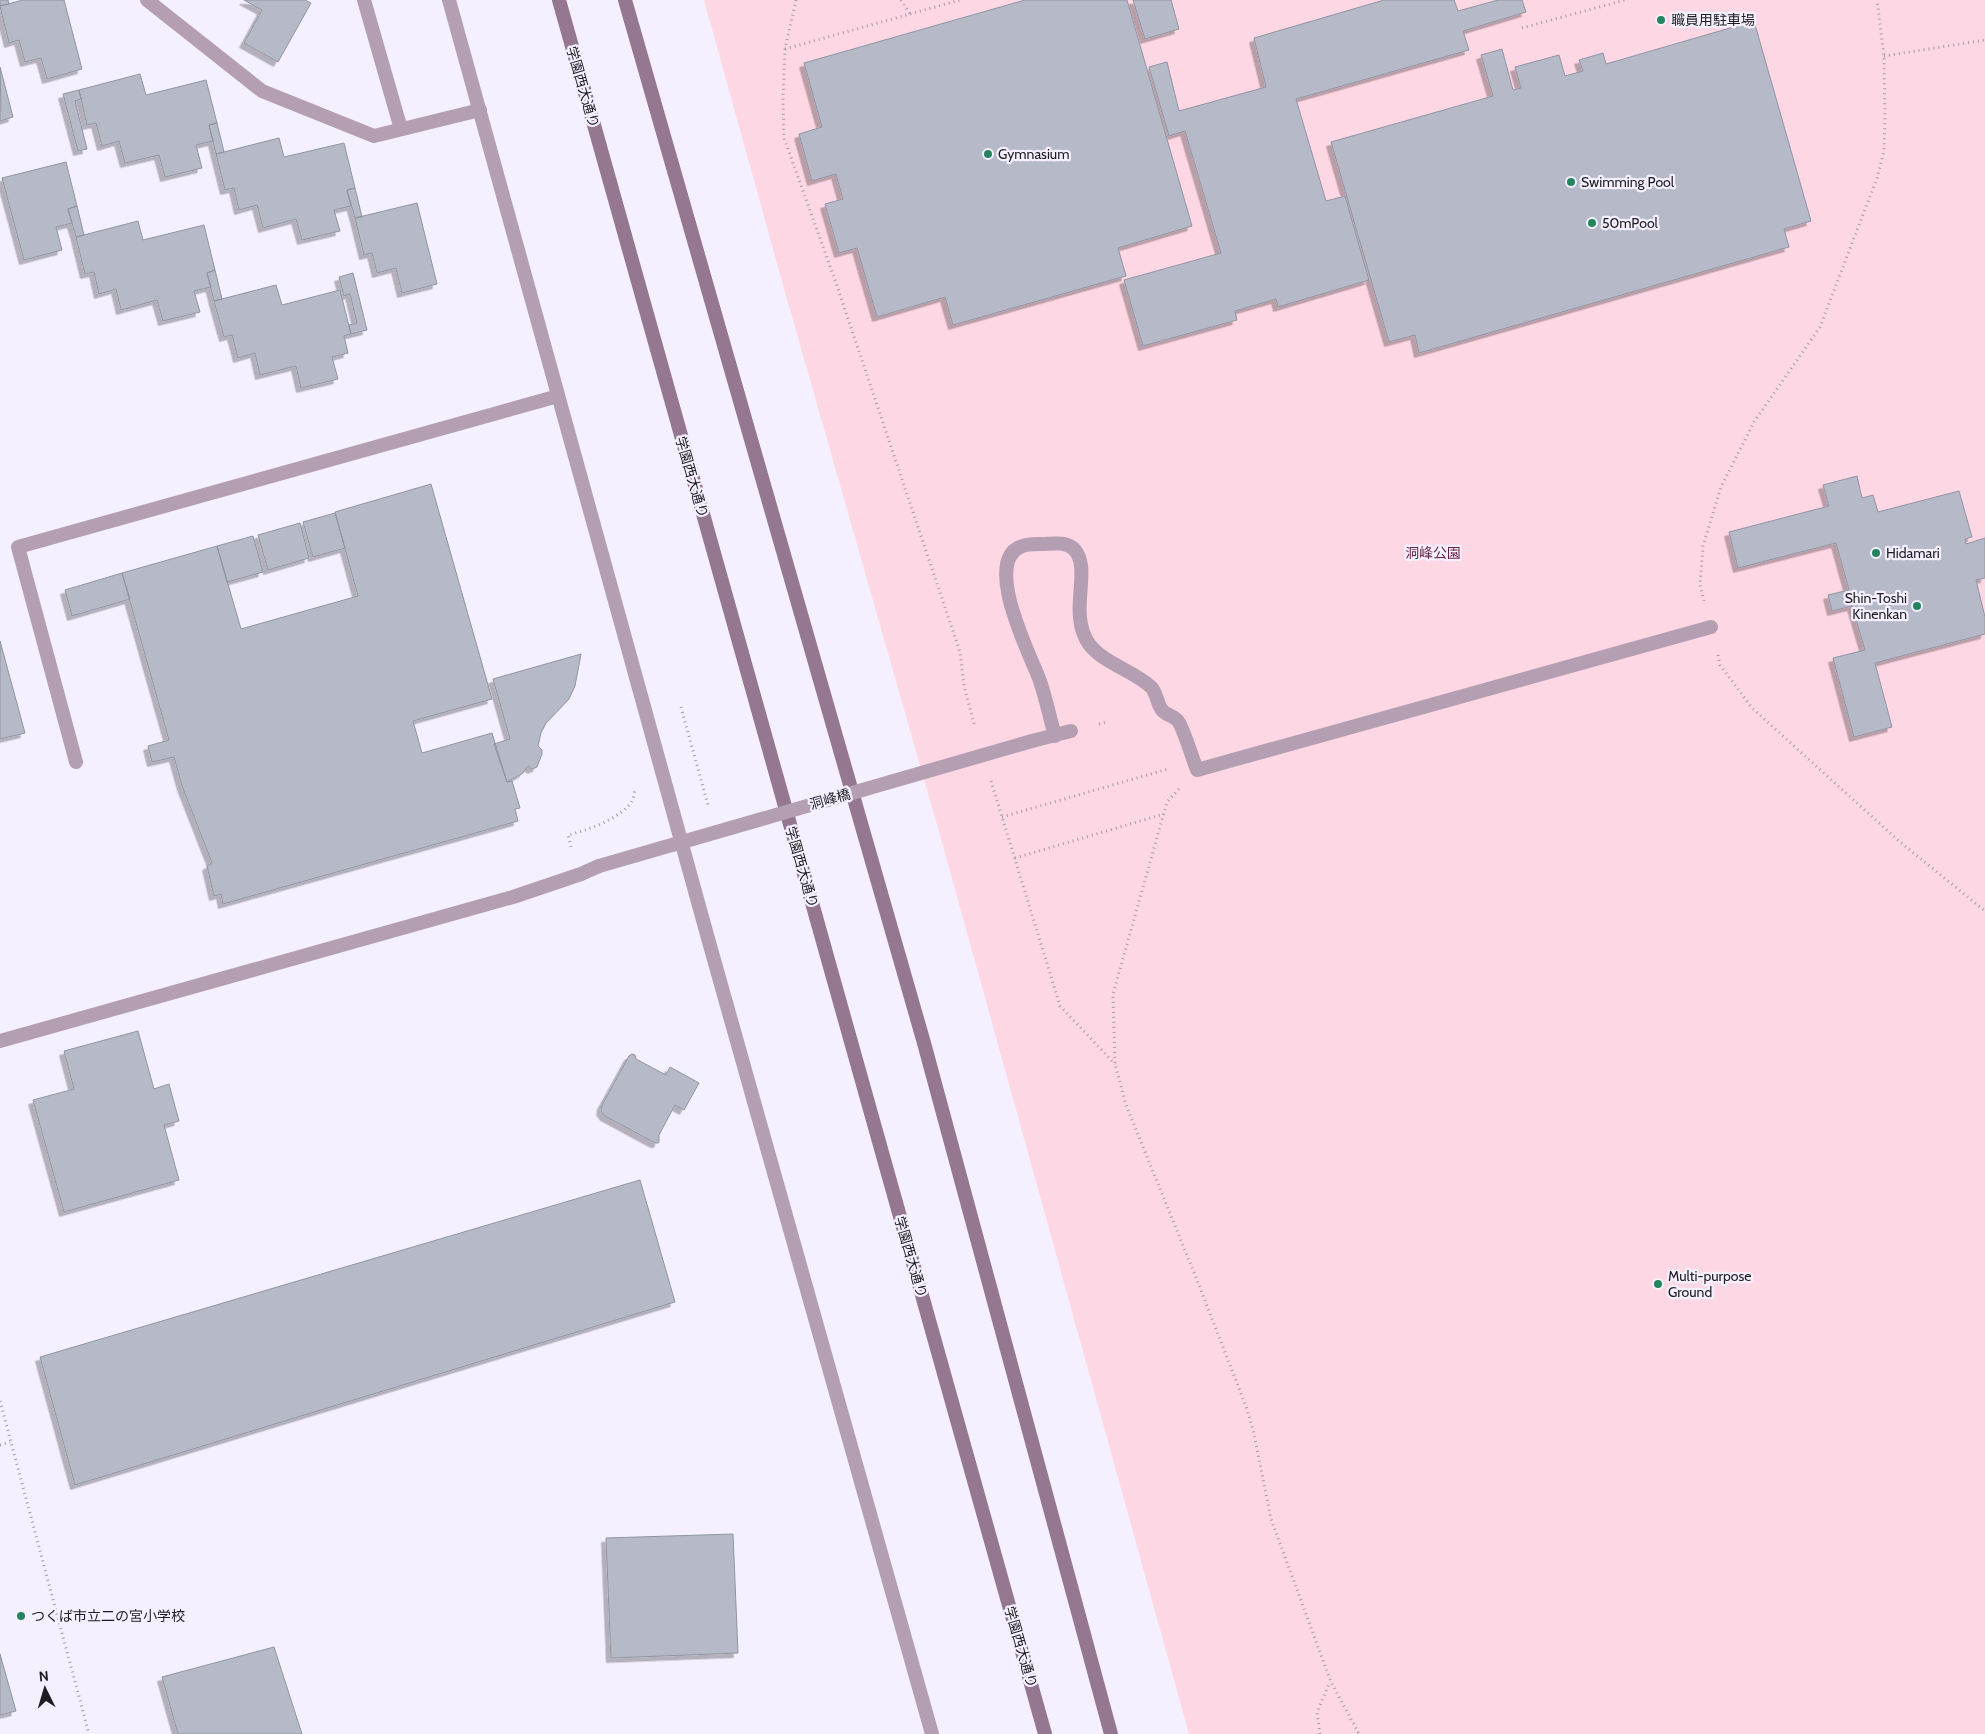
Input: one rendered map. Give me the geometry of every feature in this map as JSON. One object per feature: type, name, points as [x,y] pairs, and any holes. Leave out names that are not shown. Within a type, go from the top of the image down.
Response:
[{"type":"main road","name":"学園西大通り","points":[[559,0],[1045,1734]]},
{"type":"main road","points":[[625,0],[924,1042],[1111,1734]]},
{"type":"street","points":[[148,0],[262,91],[374,136],[480,110]]},
{"type":"street","points":[[364,0],[400,129]]},
{"type":"street","points":[[449,0],[709,942],[932,1734]]},
{"type":"street","points":[[76,762],[18,547],[558,396]]},
{"type":"street","points":[[1055,736],[1040,683],[1010,607],[1006,588],[1006,572],[1010,558],[1017,549],[1026,545],[1063,544],[1072,548],[1078,555],[1082,575],[1078,614],[1088,642],[1096,652],[1152,688],[1162,710],[1178,721],[1196,766],[1711,627]]},
{"type":"street","name":"洞峰橋","points":[[0,1041],[513,897],[599,866],[1071,731]]},
{"type":"path","points":[[796,0],[785,49],[784,138],[835,280],[960,652],[964,686],[976,731]]},
{"type":"path","points":[[901,0],[910,14]]},
{"type":"path","points":[[785,49],[960,0]]},
{"type":"path","points":[[1522,28],[1625,0]]},
{"type":"path","points":[[1877,0],[1884,56],[1884,150],[1877,178],[1820,327],[1754,422],[1721,487],[1703,546],[1700,585],[1720,665],[1752,708],[1900,842],[1985,911]]},
{"type":"path","points":[[1884,56],[1985,40]]},
{"type":"path","points":[[681,707],[716,832]]},
{"type":"path","points":[[1097,725],[1107,722]]},
{"type":"path","points":[[1196,766],[1167,802],[1113,994],[1115,1064],[1126,1105],[1246,1409],[1254,1434],[1271,1519],[1331,1682],[1359,1734]]},
{"type":"path","points":[[1002,817],[1196,766]]},
{"type":"path","points":[[991,779],[1060,1006],[1115,1064]]},
{"type":"path","points":[[580,874],[568,836],[592,829],[625,809],[632,800],[637,784]]},
{"type":"path","points":[[1015,858],[1164,814]]},
{"type":"path","points":[[0,1401],[90,1734]]},
{"type":"path","points":[[0,1445],[10,1442]]},
{"type":"path","points":[[1320,1734],[1316,1712],[1331,1682]]},
{"type":"green space","name":"洞峰公園","points":[[704,0],[1985,0],[1985,1734],[1189,1734],[943,846]]},
{"type":"building","points":[[0,0],[8,0],[9,4],[0,6]]},
{"type":"building","points":[[23,0],[64,0],[82,69],[47,79],[41,58],[25,62],[19,40],[9,43],[0,6]]},
{"type":"building","points":[[244,0],[305,0],[311,3],[278,62],[244,43],[262,10]]},
{"type":"building","name":"Gymnasium","points":[[1025,0],[1127,0],[1192,226],[1118,248],[1126,276],[953,325],[945,297],[877,317],[857,248],[839,253],[825,204],[843,199],[836,174],[812,181],[799,134],[822,127],[804,63]]},
{"type":"building","points":[[1133,0],[1171,0],[1179,29],[1145,39]]},
{"type":"building","points":[[1384,0],[1454,0],[1458,11],[1498,0],[1522,0],[1526,12],[1463,31],[1469,50],[1296,99],[1326,201],[1345,196],[1369,280],[1278,307],[1276,299],[1235,311],[1237,320],[1143,346],[1124,280],[1221,253],[1185,131],[1169,136],[1149,67],[1167,62],[1179,111],[1266,87],[1254,38]]},
{"type":"building","name":"Swimming Pool","points":[[1754,21],[1811,221],[1784,229],[1789,247],[1419,353],[1415,335],[1389,342],[1331,142],[1493,96],[1481,55],[1502,49],[1513,90],[1521,88],[1515,67],[1559,55],[1565,76],[1583,71],[1579,60],[1603,53],[1606,64]]},
{"type":"building","points":[[0,67],[13,117],[0,121],[1,111]]},
{"type":"building","points":[[140,74],[146,95],[206,80],[217,123],[209,125],[213,141],[196,145],[202,168],[165,177],[159,155],[125,163],[119,141],[102,146],[96,123],[87,125],[79,90]]},
{"type":"building","points":[[79,90],[81,99],[75,101],[87,149],[78,151],[63,94]]},
{"type":"building","points":[[217,123],[224,152],[216,154],[209,125]]},
{"type":"building","points":[[279,138],[284,157],[344,143],[355,188],[347,190],[351,206],[334,210],[340,231],[302,240],[296,219],[263,228],[257,205],[239,210],[234,188],[225,190],[216,154]]},
{"type":"building","points":[[66,162],[77,206],[68,209],[72,223],[56,227],[62,250],[24,260],[2,178]]},
{"type":"building","points":[[355,188],[362,217],[355,218],[347,190]]},
{"type":"building","points":[[417,203],[437,284],[402,293],[396,268],[377,273],[372,253],[364,255],[355,218]]},
{"type":"building","points":[[77,206],[84,235],[76,237],[68,209]]},
{"type":"building","points":[[138,221],[143,240],[204,225],[215,270],[207,273],[211,287],[194,291],[200,312],[163,321],[157,300],[121,310],[116,289],[99,294],[94,272],[85,274],[76,237]]},
{"type":"building","points":[[215,270],[222,299],[214,301],[207,273]]},
{"type":"building","points":[[353,273],[367,330],[351,334],[349,325],[357,323],[350,294],[344,296],[339,277]]},
{"type":"building","points":[[276,285],[282,305],[340,290],[351,334],[344,336],[348,353],[332,357],[338,379],[301,388],[296,366],[260,375],[255,353],[238,358],[232,335],[224,337],[214,301]]},
{"type":"building","name":"Shin-Toshi Kinenkan","points":[[1857,476],[1862,498],[1873,495],[1878,512],[1959,491],[1972,537],[1965,539],[1966,544],[1985,538],[1985,578],[1976,580],[1985,617],[1985,634],[1875,663],[1892,727],[1854,737],[1833,658],[1865,650],[1852,606],[1832,611],[1828,595],[1849,590],[1836,543],[1738,568],[1729,532],[1829,506],[1823,485]]},
{"type":"building","points":[[431,484],[492,699],[413,721],[422,753],[492,733],[507,782],[512,781],[520,808],[515,809],[518,821],[223,904],[221,894],[214,896],[207,866],[212,863],[182,786],[174,757],[152,762],[148,746],[169,740],[122,573],[217,546],[241,629],[358,596],[335,512]]},
{"type":"building","points":[[335,513],[345,548],[313,557],[303,522]]},
{"type":"building","points":[[300,523],[309,558],[268,570],[258,535]]},
{"type":"building","points":[[253,536],[263,572],[227,582],[217,546]]},
{"type":"building","points":[[122,573],[130,599],[72,616],[65,590]]},
{"type":"building","points":[[0,641],[25,733],[0,739]]},
{"type":"building","points":[[581,654],[575,686],[569,699],[546,723],[541,733],[538,746],[542,750],[542,754],[537,767],[532,769],[528,766],[523,773],[507,782],[494,744],[510,739],[493,679]]},
{"type":"building","points":[[138,1031],[154,1089],[169,1084],[179,1121],[164,1125],[179,1180],[64,1212],[33,1100],[74,1089],[64,1051]]},
{"type":"building","points":[[635,1055],[636,1059],[666,1075],[670,1067],[699,1083],[684,1110],[675,1105],[659,1135],[658,1143],[605,1116],[601,1111],[602,1105],[629,1056]]},
{"type":"building","points":[[640,1180],[675,1302],[75,1485],[40,1357]]},
{"type":"building","points":[[733,1534],[738,1653],[611,1658],[606,1538]]},
{"type":"building","points":[[274,1647],[302,1734],[178,1734],[162,1677]]},
{"type":"building","points":[[0,1654],[16,1711],[0,1715]]},
{"type":"place","name":"職員用駐車場","points":[[1661,20]]},
{"type":"place","name":"Gymnasium","points":[[988,154]]},
{"type":"place","name":"Swimming Pool","points":[[1571,182]]},
{"type":"place","name":"50mPool","points":[[1592,223]]},
{"type":"place","name":"Hidamari","points":[[1876,553]]},
{"type":"place","name":"Shin-Toshi Kinenkan","points":[[1917,606]]},
{"type":"place","name":"Multi-purpose Ground","points":[[1658,1284]]},
{"type":"place","name":"つくば市立二の宮小学校","points":[[21,1616]]}]
